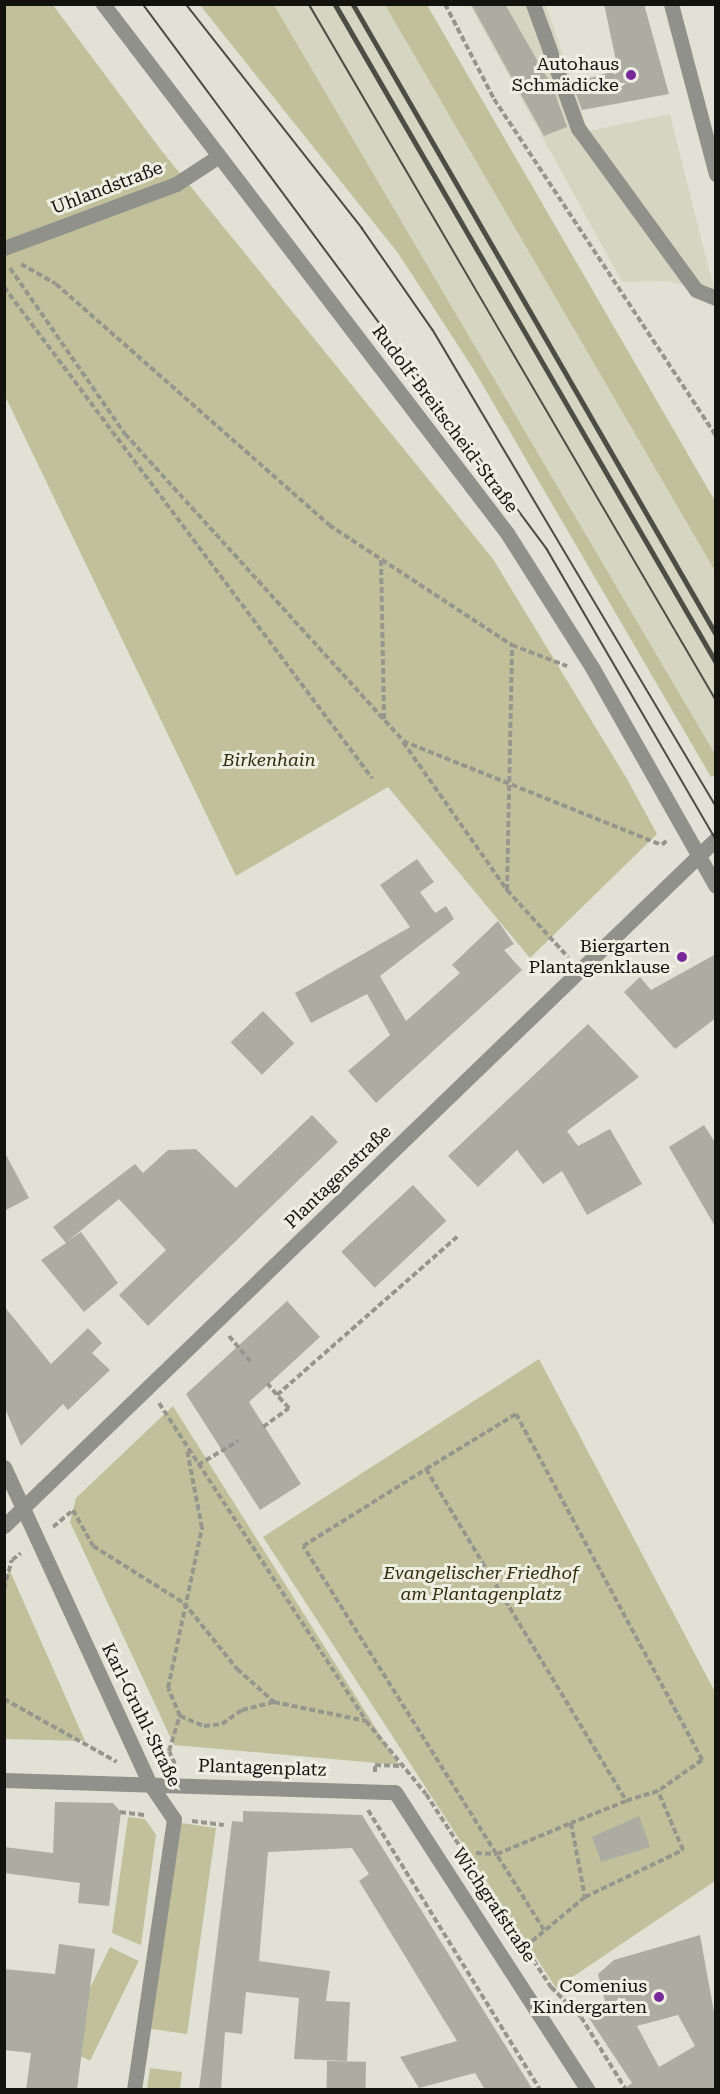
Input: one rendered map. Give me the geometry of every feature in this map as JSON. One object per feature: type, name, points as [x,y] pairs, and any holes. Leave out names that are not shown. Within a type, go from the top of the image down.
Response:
[{"type":"street","name":"Rudolf-Breitscheid-Straße","points":[[103,4],[507,533],[594,669],[716,886]]},
{"type":"street","points":[[533,4],[578,128],[696,290],[716,298]]},
{"type":"street","points":[[671,4],[716,174]]},
{"type":"street","name":"Uhlandstraße","points":[[4,248],[176,184],[219,156]]},
{"type":"street","name":"Plantagenstraße","points":[[4,1526],[716,839]]},
{"type":"street","name":"Karl-Gruhl-Straße","points":[[4,1467],[150,1784],[174,1819],[134,2090]]},
{"type":"street","name":"Plantagenplatz","points":[[4,1780],[374,1791]]},
{"type":"street","name":"Wichgrafstraße","points":[[374,1791],[395,1792],[507,1959],[588,2090]]},
{"type":"path","points":[[445,4],[494,99],[716,436]]},
{"type":"path","points":[[4,261],[124,434],[403,741],[507,890],[581,970]]},
{"type":"path","points":[[15,261],[56,284],[329,525],[512,645],[556,664],[594,669]]},
{"type":"path","points":[[4,287],[372,778]]},
{"type":"path","points":[[381,559],[384,720]]},
{"type":"path","points":[[507,890],[506,778],[512,645]]},
{"type":"path","points":[[403,741],[506,778],[662,845],[682,826]]},
{"type":"path","points":[[277,1395],[459,1235]]},
{"type":"path","points":[[216,1322],[250,1361]]},
{"type":"path","points":[[263,1427],[289,1408],[267,1383]]},
{"type":"path","points":[[149,1387],[366,1721],[426,1794],[551,1987],[581,2017],[626,2090]]},
{"type":"path","points":[[476,1853],[497,1854],[626,1801],[658,1791],[702,1760],[516,1414],[303,1546],[497,1854],[544,1930]]},
{"type":"path","points":[[198,1465],[238,1441]]},
{"type":"path","points":[[169,1751],[180,1716],[168,1688],[184,1603],[202,1528],[186,1446]]},
{"type":"path","points":[[426,1469],[626,1801]]},
{"type":"path","points":[[4,1589],[12,1560],[73,1510],[93,1546],[184,1603],[237,1669],[274,1702]]},
{"type":"path","points":[[4,1698],[126,1767]]},
{"type":"path","points":[[180,1716],[204,1726],[222,1724],[242,1710],[274,1702],[366,1721]]},
{"type":"path","points":[[374,1791],[366,1808],[540,2090]]},
{"type":"path","points":[[507,1959],[585,1897],[683,1850],[658,1791]]},
{"type":"path","points":[[571,1823],[585,1897]]},
{"type":"shaded area","points":[[274,5],[385,5],[715,571],[715,754]]},
{"type":"shaded area","points":[[470,5],[546,5],[588,131],[670,114],[715,293],[668,281],[622,282]]},
{"type":"green space","name":"Birkenhain","points":[[5,5],[53,5],[161,150],[493,559],[627,779],[657,834],[530,958],[388,787],[236,876],[5,396]]},
{"type":"green space","points":[[200,5],[274,5],[715,754],[715,775],[711,777],[474,370],[398,253]]},
{"type":"green space","points":[[385,5],[427,5],[715,501],[715,571]]},
{"type":"green space","name":"Evangelischer Friedhof am Plantagenplatz","points":[[539,1359],[715,1692],[715,1881],[556,1988],[263,1537]]},
{"type":"green space","points":[[173,1406],[399,1765],[174,1745],[70,1522],[76,1498]]},
{"type":"green space","points":[[10,1571],[85,1741],[5,1739],[4,1576]]},
{"type":"green space","points":[[128,1817],[145,1819],[156,1835],[141,1945],[112,1933]]},
{"type":"green space","points":[[179,1823],[216,1828],[187,2034],[150,2029]]},
{"type":"green space","points":[[110,1947],[139,1961],[90,2061],[61,2047]]},
{"type":"green space","points":[[150,2068],[182,2072],[180,2089],[147,2089]]},
{"type":"building","points":[[471,4],[505,4],[553,88],[567,127],[544,136]]},
{"type":"building","name":"Autohaus Schmädicke","points":[[604,4],[644,4],[669,94],[582,110],[572,83],[618,70]]},
{"type":"building","points":[[417,859],[434,882],[420,892],[435,913],[446,906],[454,919],[380,976],[406,1021],[460,973],[452,965],[498,921],[514,944],[504,950],[522,970],[376,1103],[348,1071],[390,1035],[367,994],[311,1023],[295,993],[410,927],[380,885]]},
{"type":"building","points":[[716,954],[716,1018],[675,1049],[624,992],[640,977],[651,990]]},
{"type":"building","points":[[263,1011],[294,1043],[262,1075],[231,1042]]},
{"type":"building","points":[[588,1024],[639,1077],[567,1131],[578,1146],[610,1129],[642,1184],[587,1215],[562,1171],[543,1184],[517,1150],[478,1187],[448,1156]]},
{"type":"building","points":[[312,1115],[338,1142],[148,1326],[119,1295],[166,1250],[119,1199],[68,1241],[81,1232],[118,1283],[84,1312],[41,1260],[66,1243],[53,1227],[135,1164],[143,1173],[168,1150],[196,1149],[236,1188]]},
{"type":"building","points":[[704,1125],[716,1144],[716,1228],[669,1147]]},
{"type":"building","points":[[4,1151],[29,1198],[4,1211]]},
{"type":"building","points":[[413,1185],[446,1221],[375,1288],[341,1252]]},
{"type":"building","points":[[287,1301],[320,1337],[249,1402],[301,1484],[260,1510],[186,1394]]},
{"type":"building","points":[[4,1306],[51,1364],[88,1328],[102,1343],[92,1353],[110,1370],[68,1410],[63,1404],[21,1446],[4,1406]]},
{"type":"building","points":[[55,1802],[113,1803],[121,1812],[109,1906],[78,1903],[80,1883],[4,1873],[4,1847],[53,1853]]},
{"type":"building","points":[[243,1811],[362,1815],[533,2090],[485,2090],[475,2073],[419,2088],[400,2057],[457,2041],[359,1881],[369,1874],[352,1848],[268,1852],[259,1961],[330,1971],[326,2001],[350,2002],[347,2061],[294,2059],[299,1998],[246,1992],[242,2034],[225,2032],[221,2090],[199,2090],[232,1821],[243,1822]]},
{"type":"building","points":[[639,1816],[650,1847],[601,1862],[592,1837]]},
{"type":"building","name":"Comenius Kindergarten","points":[[700,1935],[716,2023],[716,2090],[622,2090],[632,2083],[589,2018],[606,2005],[598,1974],[614,1960]],"holes":[[[678,2015],[695,2046],[659,2067],[637,2026]]]},
{"type":"building","points":[[59,1944],[95,1949],[77,2090],[26,2090],[31,2053],[4,2050],[4,1969],[55,1974]]},
{"type":"building","points":[[327,2061],[366,2062],[365,2090],[326,2090]]},
{"type":"tram line","points":[[143,4],[547,549],[716,839]]},
{"type":"tram line","points":[[186,4],[362,228],[433,330],[716,806]]},
{"type":"tram line","points":[[309,4],[716,700]]},
{"type":"railway","points":[[335,4],[716,662]]},
{"type":"railway","points":[[353,4],[716,634]]},
{"type":"place","name":"Autohaus Schmädicke","points":[[631,75]]},
{"type":"place","name":"Biergarten Plantagenklause","points":[[682,957]]},
{"type":"place","name":"Comenius Kindergarten","points":[[659,1997]]}]
